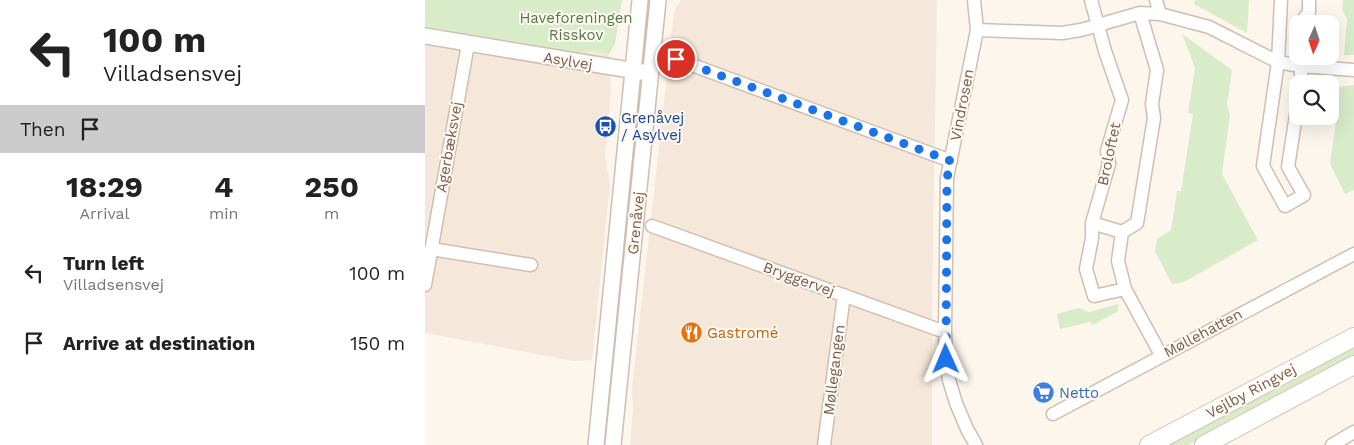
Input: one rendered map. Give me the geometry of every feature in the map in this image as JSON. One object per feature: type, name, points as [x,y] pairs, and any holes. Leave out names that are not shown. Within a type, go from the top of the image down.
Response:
[{"type":"main road","name":"Vejlby Ringvej","points":[[1149,445],[1354,337]]},
{"type":"main road","name":"Vejlby Ringvej","points":[[1203,445],[1354,366]]},
{"type":"street","name":"Grenåvej","points":[[595,445],[640,0]]},
{"type":"street","name":"Grenåvej","points":[[613,445],[658,0]]},
{"type":"street","name":"Vindrosen","points":[[973,0],[977,30],[947,178],[945,332],[949,380],[956,403],[976,445]]},
{"type":"street","name":"Broloftet","points":[[1091,0],[1097,26],[1122,100],[1107,152],[1109,164],[1092,223],[1092,238],[1086,269],[1094,296],[1125,289]]},
{"type":"street","points":[[1156,0],[1160,14]]},
{"type":"street","points":[[1281,0],[1278,62],[1263,166],[1285,206],[1304,195],[1289,167],[1295,125]]},
{"type":"street","points":[[1308,15],[1309,0]]},
{"type":"street","points":[[977,30],[1062,33],[1097,26],[1140,13],[1160,14],[1209,27],[1278,62],[1289,62]]},
{"type":"street","points":[[1092,223],[1122,232],[1137,223],[1154,118],[1152,104],[1157,70],[1140,13]]},
{"type":"street","name":"Asylvej","points":[[425,36],[651,73]]},
{"type":"street","name":"Agerbæksvej","points":[[425,285],[467,44]]},
{"type":"street","points":[[676,59],[951,161]]},
{"type":"street","points":[[1324,65],[1354,70]]},
{"type":"street","name":"Bryggervej","points":[[652,226],[945,332]]},
{"type":"street","points":[[1122,232],[1118,261],[1125,289],[1161,355]]},
{"type":"street","points":[[431,249],[531,265]]},
{"type":"street","name":"Møllehatten","points":[[1053,414],[1354,254]]},
{"type":"street","name":"Møllegangen","points":[[824,445],[844,295]]},
{"type":"street","points":[[1332,445],[1354,432]]},
{"type":"shaded area","points":[[681,0],[937,0],[932,310],[932,445],[630,445],[633,409],[632,388],[674,12]]},
{"type":"shaded area","points":[[425,26],[576,53],[592,51],[609,54],[611,93],[605,156],[610,185],[592,360],[573,361],[426,333],[425,338]]},
{"type":"green space","name":"Haveforeningen Risskov","points":[[425,0],[622,0],[615,44],[609,54],[592,51],[576,53],[425,26]]},
{"type":"green space","points":[[1195,0],[1249,0],[1247,33],[1194,4]]},
{"type":"green space","points":[[1343,0],[1354,0],[1354,55],[1344,55],[1347,19],[1342,10]]},
{"type":"green space","points":[[1182,34],[1232,70],[1227,105],[1230,115],[1222,174],[1258,240],[1184,282],[1172,284],[1155,251],[1157,239],[1171,230],[1177,191],[1181,191],[1193,114],[1188,113],[1195,68]]},
{"type":"green space","points":[[1354,85],[1354,190],[1345,194],[1330,164],[1335,125],[1339,125],[1339,87]]},
{"type":"green space","points":[[1118,304],[1118,311],[1093,325],[1090,322],[1060,329],[1057,314],[1079,308],[1089,312]]},
{"type":"green space","points":[[1354,345],[1354,357],[1188,445],[1167,445]]},
{"type":"place","name":"Grenåvej / Asylvej","points":[[605,127]]},
{"type":"place","name":"Gastromé","points":[[691,333]]},
{"type":"place","name":"Netto","points":[[1043,393]]},
{"type":"route","points":[[676,59],[951,161],[947,178],[946,359]]}]
